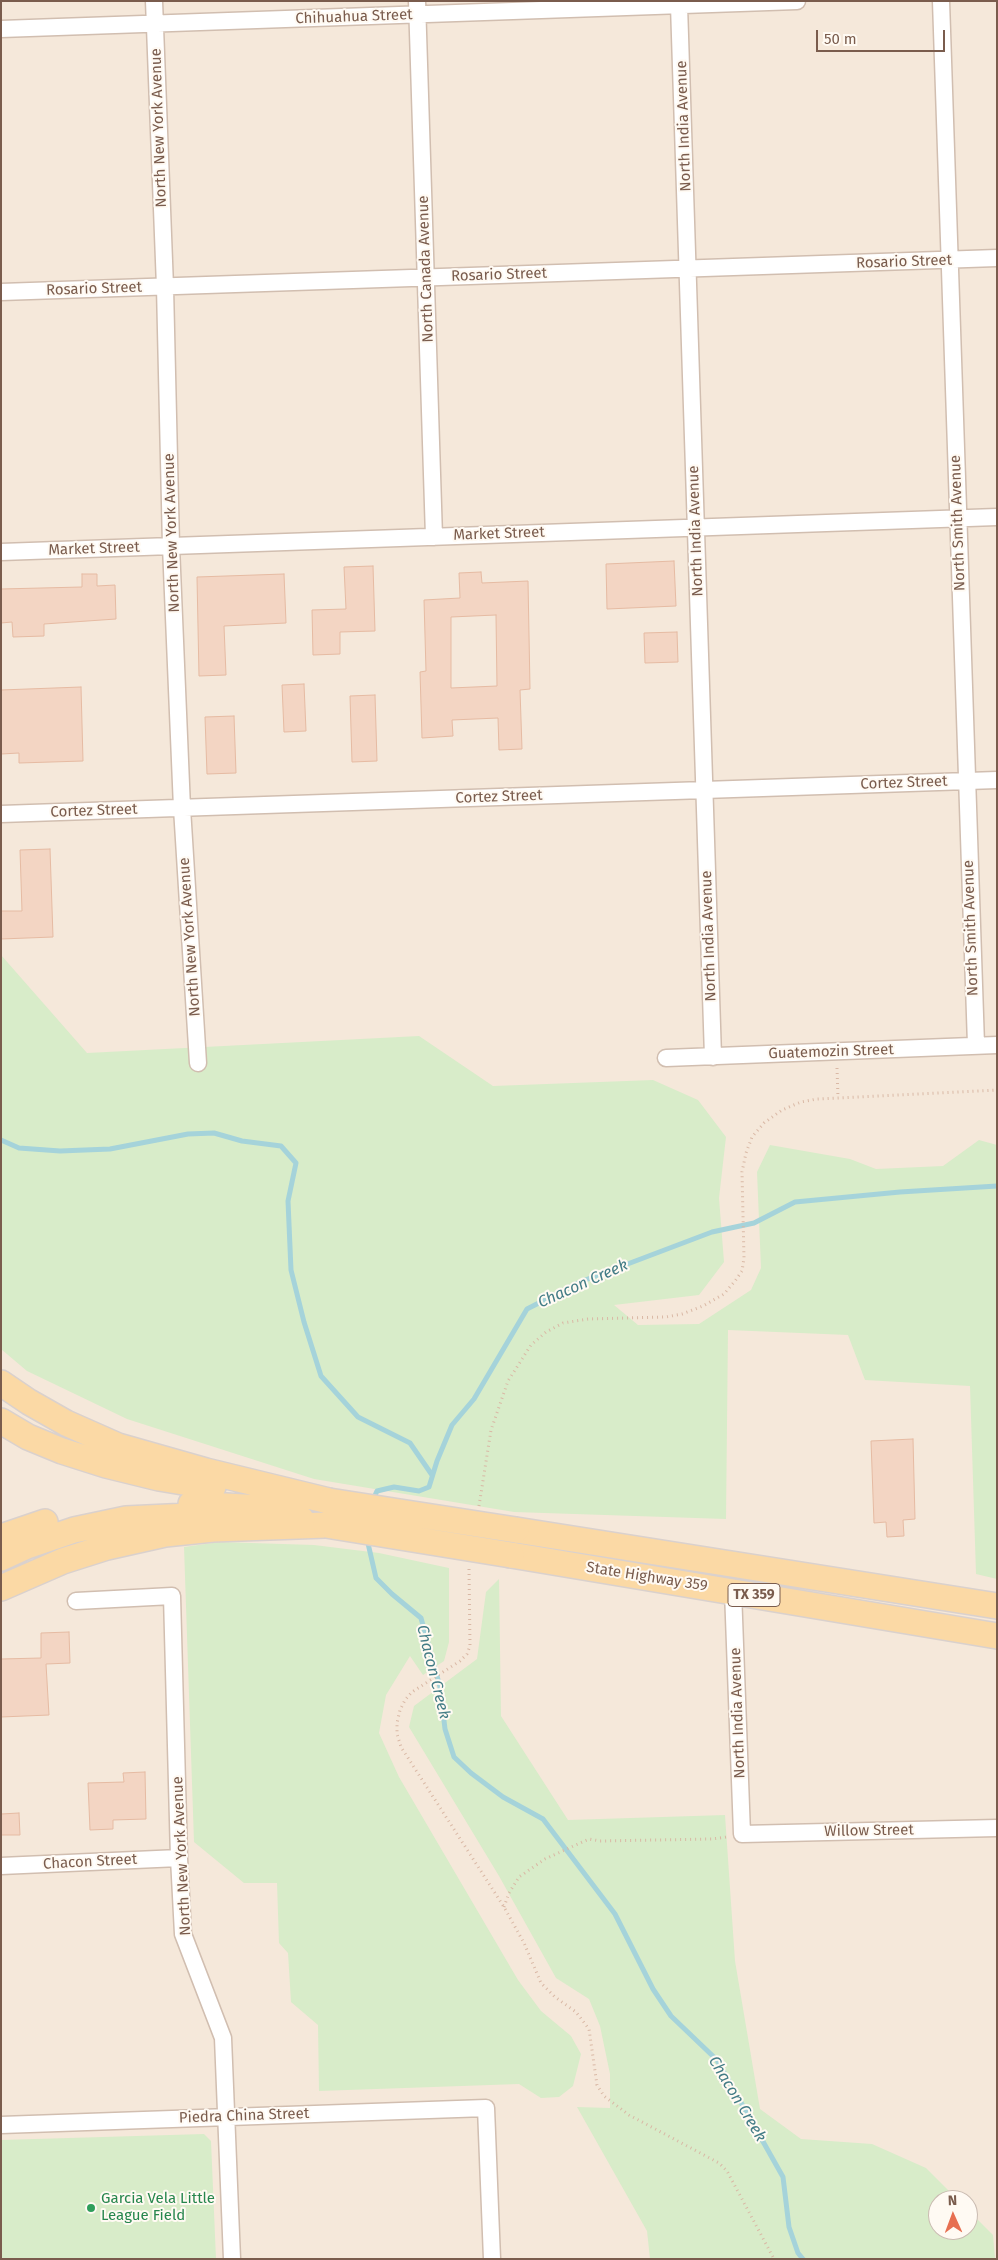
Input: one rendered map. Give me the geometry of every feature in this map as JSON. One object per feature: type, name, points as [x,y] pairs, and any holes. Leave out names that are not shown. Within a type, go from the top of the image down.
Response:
[{"type":"main road","points":[[1,1383],[29,1402],[66,1423],[118,1446],[206,1471],[328,1513]]},
{"type":"main road","points":[[1,1421],[28,1436],[62,1451],[106,1465],[159,1478],[254,1493],[328,1513]]},
{"type":"main road","points":[[1,1537],[39,1524],[88,1512],[134,1505],[177,1503],[328,1513]]},
{"type":"main road","points":[[1,1558],[27,1546],[74,1530],[126,1518],[328,1513]]},
{"type":"main road","points":[[1,1588],[63,1561],[107,1547],[165,1534],[328,1513]]},
{"type":"main road","name":"State Highway 359","points":[[328,1513],[516,1530],[997,1606]]},
{"type":"main road","name":"State Highway 359","points":[[328,1513],[511,1555],[997,1637]]},
{"type":"street","name":"North New York Avenue","points":[[154,1],[165,286],[171,546],[182,808],[198,1064]]},
{"type":"street","name":"Chihuahua Street","points":[[1,29],[155,24],[417,8],[679,5],[797,1]]},
{"type":"street","name":"North Smith Avenue","points":[[941,1],[976,1045]]},
{"type":"street","name":"North India Avenue","points":[[679,5],[714,1057]]},
{"type":"street","name":"North Canada Avenue","points":[[417,8],[434,537]]},
{"type":"street","name":"Rosario Street","points":[[1,292],[997,258]]},
{"type":"street","name":"Market Street","points":[[1,552],[997,517]]},
{"type":"street","name":"Cortez Street","points":[[1,814],[997,780]]},
{"type":"street","name":"Guatemozin Street","points":[[666,1058],[997,1044]]},
{"type":"street","name":"North India Avenue","points":[[733,1591],[742,1834]]},
{"type":"street","name":"North New York Avenue","points":[[76,1601],[172,1596],[179,1858],[183,1934],[223,2038],[232,2259]]},
{"type":"street","name":"Willow Street","points":[[742,1834],[997,1828]]},
{"type":"street","name":"Chacon Street","points":[[1,1866],[179,1858]]},
{"type":"street","name":"Piedra China Street","points":[[1,2125],[486,2108],[492,2259]]},
{"type":"path","points":[[837,1068],[838,1098]]},
{"type":"path","points":[[478,1514],[491,1430],[508,1381],[531,1345],[546,1332],[563,1323],[588,1319],[666,1317],[682,1314],[703,1306],[724,1294],[735,1281],[742,1271],[745,1241],[742,1172],[752,1137],[764,1122],[782,1110],[801,1102],[838,1098],[997,1090]]},
{"type":"path","points":[[470,1561],[470,1646],[467,1654],[460,1662],[412,1692],[405,1700],[400,1710],[397,1734],[401,1747],[504,1907],[524,1943],[542,1983],[555,1997],[576,2012],[589,2029],[597,2085],[604,2096],[629,2115],[720,2163],[727,2171],[774,2259]]},
{"type":"path","points":[[504,1907],[509,1893],[519,1877],[545,1859],[589,1839],[600,1841],[712,1839],[742,1834]]},
{"type":"shaded area","points":[[1,1],[997,1],[997,2259],[1,2259]]},
{"type":"green space","points":[[1,955],[87,1053],[419,1036],[493,1086],[653,1080],[698,1100],[726,1137],[719,1198],[724,1262],[699,1295],[614,1305],[638,1325],[699,1324],[751,1290],[761,1268],[757,1172],[770,1145],[850,1159],[876,1169],[943,1166],[979,1140],[997,1145],[997,1579],[976,1574],[970,1386],[865,1380],[848,1335],[728,1330],[726,1519],[514,1512],[314,1479],[127,1419],[27,1371],[1,1349]]},
{"type":"green space","points":[[220,1542],[314,1545],[379,1553],[449,1568],[449,1642],[444,1661],[423,1675],[410,1656],[386,1695],[379,1733],[399,1777],[518,1980],[541,2011],[571,2036],[581,2054],[573,2086],[559,2097],[541,2098],[519,2084],[319,2091],[318,2025],[291,2002],[288,1953],[279,1943],[277,1883],[244,1883],[194,1842],[184,1547]]},
{"type":"green space","points":[[499,1579],[501,1716],[568,1820],[725,1815],[735,1961],[760,2109],[801,2139],[872,2144],[926,2168],[948,2190],[928,2190],[928,2240],[978,2240],[978,2220],[993,2235],[995,2259],[650,2259],[647,2231],[577,2107],[610,2108],[610,2074],[600,2026],[589,1999],[556,1978],[499,1876],[409,1727],[414,1706],[477,1659],[486,1592]]},
{"type":"green space","points":[[204,2134],[211,2141],[216,2259],[1,2259],[1,2140]]},
{"type":"building","points":[[674,561],[676,606],[607,609],[606,564]]},
{"type":"building","points":[[373,566],[375,631],[340,632],[340,654],[313,655],[312,610],[346,609],[344,567]]},
{"type":"building","points":[[481,572],[482,583],[528,581],[530,689],[520,690],[522,749],[499,750],[498,718],[452,720],[453,736],[422,738],[420,672],[426,671],[424,600],[460,598],[459,573]],"holes":[[[496,615],[497,686],[451,688],[451,617]]]},
{"type":"building","points":[[82,574],[97,574],[97,586],[115,585],[116,619],[44,624],[44,636],[13,637],[12,622],[1,623],[1,589],[82,587]]},
{"type":"building","points":[[284,574],[286,623],[224,626],[226,675],[199,676],[197,577]]},
{"type":"building","points":[[677,632],[678,662],[645,663],[644,633]]},
{"type":"building","points":[[304,684],[306,731],[284,732],[282,685]]},
{"type":"building","points":[[81,687],[83,761],[19,763],[19,753],[1,754],[1,690]]},
{"type":"building","points":[[375,695],[377,761],[352,762],[350,696]]},
{"type":"building","points":[[234,716],[236,773],[207,774],[205,717]]},
{"type":"building","points":[[50,849],[53,937],[1,939],[1,911],[22,911],[20,850]]},
{"type":"building","points":[[913,1439],[915,1519],[903,1520],[904,1536],[887,1537],[886,1522],[874,1523],[871,1441]]},
{"type":"building","points":[[69,1632],[70,1663],[46,1664],[49,1715],[1,1717],[1,1659],[41,1658],[41,1633]]},
{"type":"building","points":[[145,1772],[146,1819],[113,1820],[113,1829],[90,1830],[88,1783],[124,1782],[123,1773]]},
{"type":"building","points":[[19,1813],[20,1835],[1,1835],[1,1814]]},
{"type":"waterway","points":[[1,1140],[19,1148],[60,1151],[110,1149],[188,1134],[214,1133],[242,1141],[281,1146],[296,1163],[288,1201],[291,1270],[304,1322],[321,1376],[358,1417],[410,1443],[432,1475]]},
{"type":"waterway","name":"Chacon Creek","points":[[372,1502],[377,1491],[394,1487],[419,1491],[429,1487],[437,1461],[452,1425],[474,1399],[527,1309],[580,1282],[712,1232],[754,1223],[795,1202],[900,1192],[997,1186]]},
{"type":"waterway","name":"Chacon Creek","points":[[367,1539],[376,1578],[421,1618],[440,1687],[445,1729],[454,1757],[471,1773],[503,1797],[543,1819],[615,1914],[653,1989],[671,2016],[717,2060],[783,2177],[789,2227],[798,2253],[803,2259]]},
{"type":"place","name":"Garcia Vela Little League Field","points":[[91,2208]]}]
